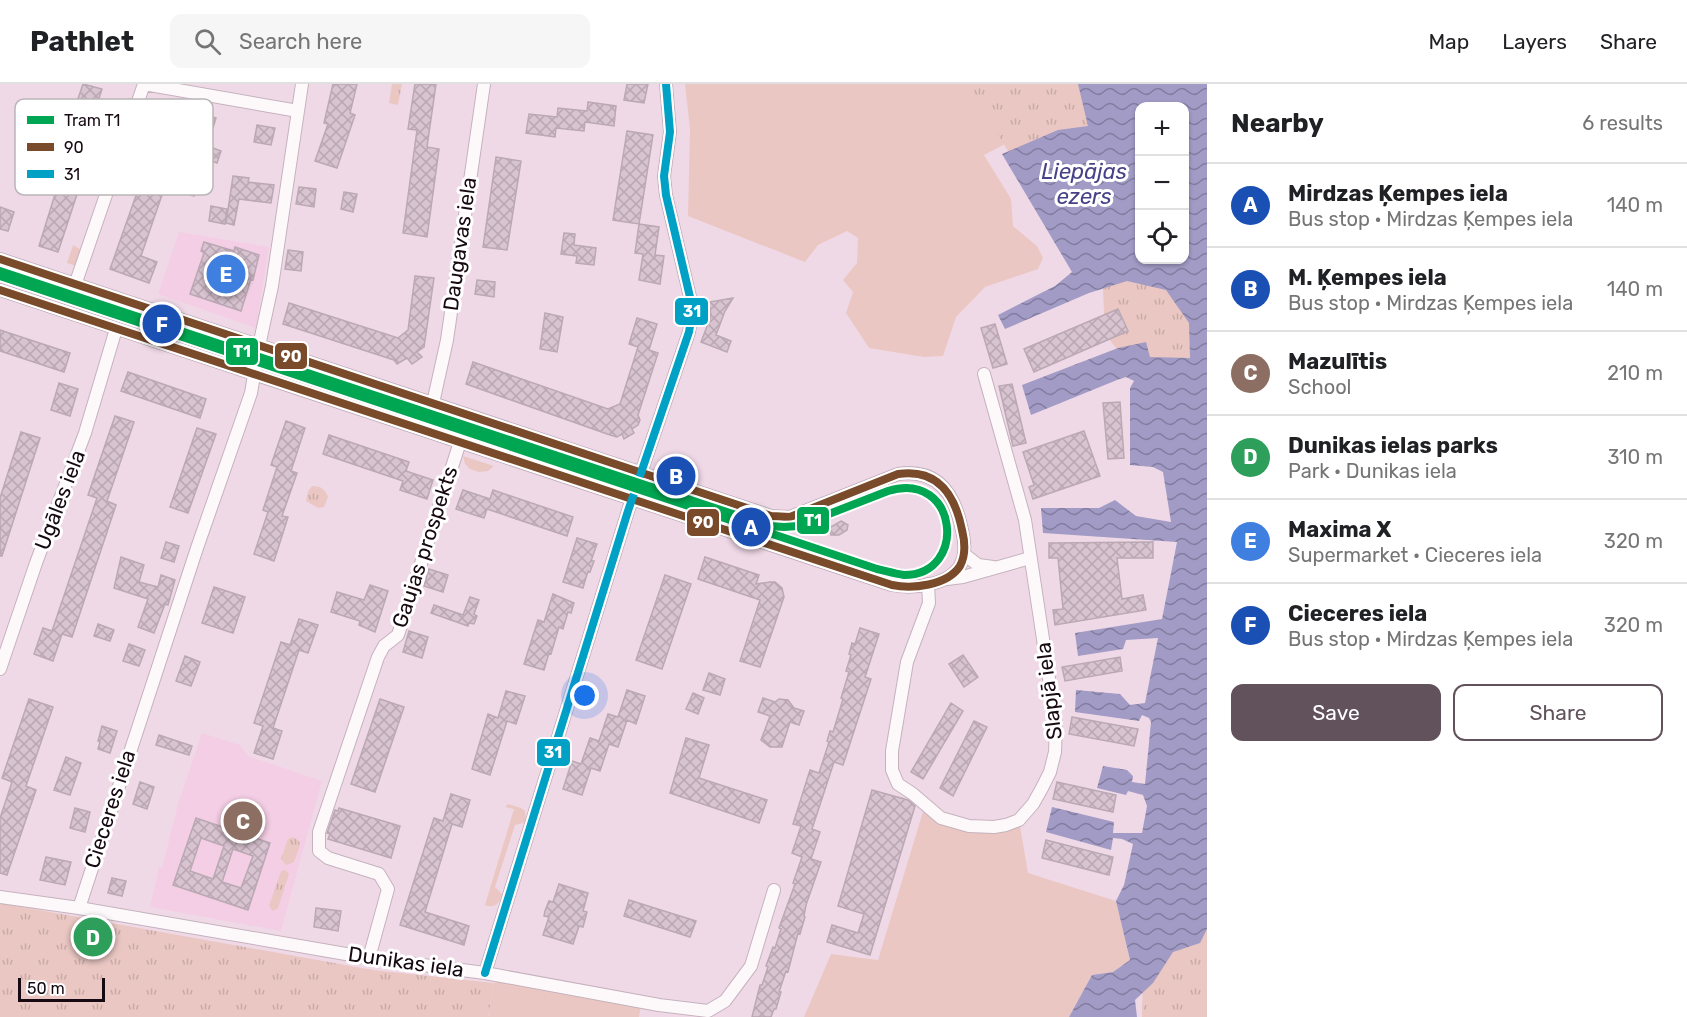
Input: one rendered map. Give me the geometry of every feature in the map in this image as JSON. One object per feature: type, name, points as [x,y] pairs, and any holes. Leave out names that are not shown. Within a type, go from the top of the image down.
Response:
[{"type":"street","points":[[139,99],[144,84],[298,111]]},
{"type":"street","name":"Cieceres iela","points":[[79,908],[200,540],[251,393],[272,286],[302,84]]},
{"type":"street","name":"Daugavas iela","points":[[433,403],[447,340],[484,84]]},
{"type":"street","points":[[485,973],[632,499],[689,332],[692,315],[664,176],[670,132],[666,84]]},
{"type":"street","points":[[75,285],[106,195]]},
{"type":"street","points":[[0,259],[771,516],[784,517],[818,507],[898,474],[915,473],[937,481],[943,486],[953,501],[962,529],[964,554],[961,564],[954,573],[934,582]]},
{"type":"street","points":[[0,290],[892,585],[915,587],[963,577],[1030,558]]},
{"type":"street","name":"Ugāles iela","points":[[0,669],[36,563],[85,433],[116,329]]},
{"type":"street","name":"Slapjā iela","points":[[934,582],[929,603],[907,662],[892,751],[892,770],[898,784],[941,818],[969,825],[994,827],[1006,825],[1018,819],[1033,804],[1050,772],[1056,743],[1056,725],[1025,520],[984,374]]},
{"type":"street","name":"Gaujas prospekts","points":[[369,958],[388,889],[379,874],[328,858],[319,851],[317,844],[319,831],[378,657],[384,646],[398,635],[460,442]]},
{"type":"street","points":[[964,554],[978,565],[994,568]]},
{"type":"street","name":"Dunikas iela","points":[[0,897],[79,908],[369,958],[485,973],[660,1005],[708,1011],[725,1001],[751,966],[774,890]]},
{"type":"shaded area","points":[[179,232],[269,247],[256,328],[158,294]]},
{"type":"shaded area","points":[[202,733],[240,745],[248,756],[322,781],[281,931],[150,907],[159,867],[162,868],[178,804]]},
{"type":"green space","points":[[392,84],[402,84],[398,105],[389,103]]},
{"type":"green space","points":[[685,84],[1084,84],[1007,143],[984,155],[1011,199],[1013,226],[1037,246],[1043,258],[1038,269],[985,287],[956,317],[943,356],[924,357],[869,348],[846,313],[853,292],[843,280],[857,263],[858,238],[847,231],[818,245],[805,262],[688,216],[690,129]]},
{"type":"green space","points":[[968,84],[1207,84],[1207,1017],[1142,1017],[1143,978],[1206,463],[1105,334],[1101,244],[1015,163]]},
{"type":"green space","points":[[73,245],[81,250],[76,266],[67,263]]},
{"type":"green space","points":[[463,456],[494,466],[488,471],[479,472],[470,469],[465,464]]},
{"type":"green space","points":[[312,486],[320,487],[326,492],[328,497],[324,507],[318,508],[306,501],[308,491]]},
{"type":"green space","points":[[508,804],[525,811],[526,822],[515,825],[495,887],[502,894],[497,904],[489,906],[485,905],[514,809],[505,807]]},
{"type":"green space","points":[[925,805],[969,826],[1019,820],[1028,873],[1116,901],[1130,960],[1113,972],[1092,975],[1069,1017],[804,1017],[831,954],[878,960]]},
{"type":"green space","points":[[293,837],[299,841],[300,845],[294,862],[286,865],[281,859],[288,839]]},
{"type":"green space","points":[[286,870],[289,874],[278,908],[273,911],[269,906],[281,871]]},
{"type":"green space","points":[[0,903],[373,970],[494,983],[488,1017],[0,1017]]},
{"type":"green space","points":[[503,981],[641,1005],[639,1017],[488,1017],[494,983]]},
{"type":"water","name":"Liepājas ezers","points":[[1078,84],[1207,84],[1207,929],[1200,943],[1173,952],[1153,983],[1135,1000],[1137,1017],[1069,1017],[1092,975],[1113,972],[1130,960],[1116,901],[1124,885],[1133,844],[1113,838],[1111,850],[1046,832],[1052,807],[1114,822],[1113,833],[1142,833],[1147,806],[1143,795],[1128,791],[1126,795],[1097,788],[1103,766],[1127,770],[1133,776],[1132,782],[1145,784],[1151,722],[1149,718],[1142,715],[1139,721],[1075,712],[1076,690],[1120,694],[1130,705],[1145,703],[1158,638],[1126,640],[1123,649],[1078,656],[1075,633],[1162,619],[1177,542],[1043,533],[1041,508],[1099,508],[1115,500],[1136,516],[1171,522],[1163,472],[1153,467],[1130,465],[1130,388],[1134,381],[1126,377],[1031,415],[1022,385],[1118,348],[1146,342],[1150,357],[1190,358],[1189,323],[1166,290],[1127,281],[1089,293],[1005,329],[998,315],[1055,286],[1072,272],[1002,154],[1058,130],[1088,126]]},
{"type":"building","points":[[83,84],[102,89],[99,99],[78,99]]},
{"type":"building","points":[[333,84],[357,84],[350,113],[355,115],[337,168],[315,161],[328,124],[324,123]]},
{"type":"building","points":[[415,84],[436,84],[427,147],[439,149],[427,237],[403,233],[417,130],[408,129]]},
{"type":"building","points":[[627,84],[648,84],[644,103],[624,100]]},
{"type":"building","points":[[588,102],[616,106],[614,126],[585,122],[584,131],[556,128],[555,137],[526,133],[529,114],[557,117],[558,108],[587,111]]},
{"type":"building","points":[[257,125],[275,128],[271,145],[254,142]]},
{"type":"building","points":[[627,131],[653,135],[639,224],[613,220]]},
{"type":"building","points":[[213,148],[221,151],[217,163],[213,162]]},
{"type":"building","points":[[496,157],[521,161],[507,250],[483,247]]},
{"type":"building","points":[[233,176],[249,178],[248,182],[274,185],[271,203],[239,199],[234,225],[226,223]]},
{"type":"building","points":[[299,187],[316,189],[314,207],[296,204]]},
{"type":"building","points":[[344,192],[357,194],[353,212],[341,209]]},
{"type":"building","points":[[55,195],[77,195],[58,252],[39,246]]},
{"type":"building","points":[[136,195],[162,195],[141,256],[157,262],[149,283],[110,269]]},
{"type":"building","points":[[211,206],[227,209],[225,224],[209,221]]},
{"type":"building","points":[[0,207],[14,212],[8,231],[0,229]]},
{"type":"building","points":[[639,224],[659,227],[655,255],[664,256],[660,284],[639,280],[643,254],[635,253]]},
{"type":"building","points":[[564,233],[575,234],[574,245],[596,248],[594,265],[576,263],[577,256],[561,254]]},
{"type":"building","points":[[204,242],[234,251],[235,247],[259,255],[253,280],[251,279],[241,311],[190,294],[204,253],[201,251]]},
{"type":"building","points":[[288,250],[303,252],[301,271],[285,269]]},
{"type":"building","points":[[415,276],[434,278],[424,347],[417,352],[422,357],[412,364],[407,358],[397,364],[394,360],[283,324],[289,303],[398,338],[408,330]]},
{"type":"building","points":[[477,280],[495,282],[494,297],[475,294]]},
{"type":"building","points":[[733,298],[725,311],[716,335],[731,341],[727,352],[701,342],[711,316],[709,302]]},
{"type":"building","points":[[1118,309],[1128,331],[1034,372],[1024,349]]},
{"type":"building","points":[[545,313],[563,317],[557,352],[540,349]]},
{"type":"building","points":[[637,318],[657,324],[649,350],[658,353],[638,415],[640,420],[638,425],[632,429],[634,433],[624,439],[622,434],[617,437],[610,435],[466,384],[473,362],[608,409],[620,404],[638,347],[629,344]]},
{"type":"building","points":[[995,324],[1007,364],[993,368],[981,328]]},
{"type":"building","points":[[0,330],[70,353],[64,372],[0,351]]},
{"type":"building","points":[[128,372],[206,399],[200,418],[121,391]]},
{"type":"building","points":[[59,383],[78,389],[70,416],[51,410]]},
{"type":"building","points":[[1012,384],[1026,443],[1013,446],[999,386]]},
{"type":"building","points":[[1120,402],[1124,458],[1108,459],[1103,403]]},
{"type":"building","points":[[115,416],[134,422],[107,501],[116,505],[72,637],[62,634],[53,661],[34,654],[43,628],[52,631],[97,498],[88,495]]},
{"type":"building","points":[[286,421],[305,428],[291,471],[297,473],[282,516],[288,517],[274,561],[254,554],[268,512],[263,510],[277,467],[271,465]]},
{"type":"building","points":[[197,428],[216,434],[188,513],[170,507]]},
{"type":"building","points":[[1084,431],[1100,476],[1033,499],[1029,487],[1034,485],[1023,452]]},
{"type":"building","points":[[21,432],[40,438],[2,556],[0,556],[0,498]]},
{"type":"building","points":[[329,435],[409,462],[406,471],[433,480],[427,499],[400,490],[403,481],[323,454]]},
{"type":"building","points":[[463,490],[490,499],[493,490],[573,517],[567,536],[487,509],[484,518],[456,509]]},
{"type":"building","points":[[841,521],[848,525],[847,530],[839,535],[831,535],[829,528]]},
{"type":"building","points":[[577,538],[597,544],[591,561],[594,561],[583,588],[563,582]]},
{"type":"building","points":[[166,542],[179,546],[174,562],[161,558]]},
{"type":"building","points":[[1153,542],[1153,558],[1117,558],[1122,599],[1143,595],[1146,610],[1055,625],[1053,610],[1063,609],[1058,558],[1049,558],[1049,543]]},
{"type":"building","points":[[121,557],[144,565],[139,582],[158,587],[161,575],[175,580],[168,605],[165,604],[154,633],[138,627],[148,599],[114,588]]},
{"type":"building","points":[[705,557],[759,575],[756,584],[775,582],[782,588],[784,597],[760,667],[740,661],[760,600],[698,579]]},
{"type":"building","points":[[429,569],[448,575],[443,592],[424,586]]},
{"type":"building","points":[[665,575],[691,584],[662,669],[636,660]]},
{"type":"building","points":[[370,585],[388,591],[375,632],[359,625],[360,621],[331,612],[337,592],[364,600]]},
{"type":"building","points":[[214,587],[245,597],[233,633],[202,623]]},
{"type":"building","points":[[553,594],[574,603],[571,613],[568,612],[563,629],[559,627],[544,670],[524,664],[538,620],[544,622]]},
{"type":"building","points":[[470,597],[479,600],[474,614],[477,616],[474,624],[469,623],[468,626],[431,613],[434,605],[463,615]]},
{"type":"building","points":[[299,619],[318,625],[308,653],[299,650],[273,728],[282,731],[273,759],[254,753],[263,726],[254,723],[281,642],[290,645]]},
{"type":"building","points":[[98,624],[114,630],[110,641],[94,636]]},
{"type":"building","points":[[860,628],[879,634],[865,677],[871,679],[843,765],[834,762],[812,829],[820,832],[811,859],[821,862],[806,905],[805,917],[800,934],[798,933],[788,972],[786,971],[779,992],[781,992],[776,1009],[771,1017],[752,1017],[760,985],[762,985],[773,947],[775,948],[781,929],[779,928],[802,857],[792,853],[801,826],[793,824],[810,770],[819,773],[829,742],[827,741],[830,731],[833,732],[843,699],[841,698],[849,672],[846,671],[852,643],[855,644]]},
{"type":"building","points":[[409,631],[428,637],[422,658],[403,652]]},
{"type":"building","points":[[129,644],[145,650],[139,666],[123,661]]},
{"type":"building","points":[[963,655],[978,677],[964,687],[949,664]]},
{"type":"building","points":[[185,656],[200,662],[191,686],[176,681]]},
{"type":"building","points":[[1120,657],[1122,671],[1065,681],[1062,667]]},
{"type":"building","points":[[709,673],[725,679],[720,695],[703,690]]},
{"type":"building","points":[[627,690],[645,696],[636,724],[627,720],[618,747],[609,744],[600,771],[591,768],[582,795],[563,789],[572,761],[581,764],[590,738],[599,741],[608,714],[618,717]]},
{"type":"building","points":[[506,691],[525,696],[516,724],[507,721],[490,775],[472,769],[488,714],[498,718]]},
{"type":"building","points":[[693,693],[704,698],[698,714],[686,709]]},
{"type":"building","points":[[763,698],[775,702],[779,699],[788,700],[794,708],[804,711],[799,725],[790,722],[782,747],[770,747],[761,740],[770,716],[758,712]]},
{"type":"building","points":[[29,699],[53,707],[26,786],[36,790],[7,875],[0,873],[0,818],[12,782],[2,778]]},
{"type":"building","points":[[380,699],[404,707],[375,792],[351,784]]},
{"type":"building","points":[[951,703],[963,711],[923,779],[911,772]]},
{"type":"building","points":[[1072,717],[1138,729],[1134,746],[1069,734]]},
{"type":"building","points":[[974,721],[987,727],[953,796],[940,788]]},
{"type":"building","points":[[102,726],[117,731],[110,753],[98,749]]},
{"type":"building","points":[[159,735],[192,746],[189,755],[156,745]]},
{"type":"building","points":[[686,738],[709,745],[699,778],[767,800],[759,823],[670,793]]},
{"type":"building","points":[[66,757],[81,763],[70,795],[54,790]]},
{"type":"building","points":[[140,782],[154,787],[147,809],[133,804]]},
{"type":"building","points":[[1057,782],[1116,795],[1113,812],[1053,799]]},
{"type":"building","points":[[872,790],[908,800],[915,806],[870,955],[827,942],[832,925],[858,933],[864,914],[838,906]]},
{"type":"building","points":[[451,794],[470,800],[462,827],[452,824],[425,912],[469,926],[464,945],[400,925],[434,818],[443,821]]},
{"type":"building","points":[[75,808],[90,812],[85,832],[70,828]]},
{"type":"building","points":[[339,808],[400,826],[391,858],[328,839],[330,834],[327,833],[335,810],[338,811]]},
{"type":"building","points":[[196,818],[270,843],[248,910],[173,885]],"holes":[[[201,838],[224,846],[213,879],[190,871]],[[233,849],[253,856],[241,888],[222,882]]]},
{"type":"building","points":[[1046,840],[1113,857],[1109,875],[1042,858]]},
{"type":"building","points":[[46,857],[71,862],[65,885],[40,880]]},
{"type":"building","points":[[112,878],[126,881],[122,896],[108,893]]},
{"type":"building","points":[[559,884],[588,893],[583,911],[587,912],[583,927],[579,926],[573,944],[543,935],[549,917],[544,916],[545,911],[549,901],[553,902]]},
{"type":"building","points":[[629,900],[696,921],[690,937],[624,916]]},
{"type":"building","points":[[316,908],[341,911],[338,931],[314,927]]},
{"type":"tram line","name":"T1","points":[[0,271],[769,526],[798,526],[888,491],[911,488],[929,495],[941,508],[947,525],[946,543],[939,559],[925,570],[904,575],[877,569],[0,276]]},
{"type":"transit line","name":"31","points":[[485,973],[628,511],[689,332],[692,315],[690,297],[666,195],[664,176],[670,132],[666,84]]},
{"type":"transit line","name":"90","points":[[0,259],[771,516],[790,517],[898,474],[924,475],[942,487],[955,506],[964,539],[963,557],[954,573],[938,582],[909,587],[892,585],[0,290]]},
{"type":"place","name":"Maxima X","points":[[226,274]]},
{"type":"place","name":"Cieceres iela","points":[[162,324]]},
{"type":"place","name":"M. Ķempes iela","points":[[676,476]]},
{"type":"place","name":"Mirdzas Ķempes iela","points":[[751,527]]},
{"type":"place","name":"Mazulītis","points":[[243,821]]},
{"type":"place","name":"Dunikas ielas parks","points":[[93,937]]}]
